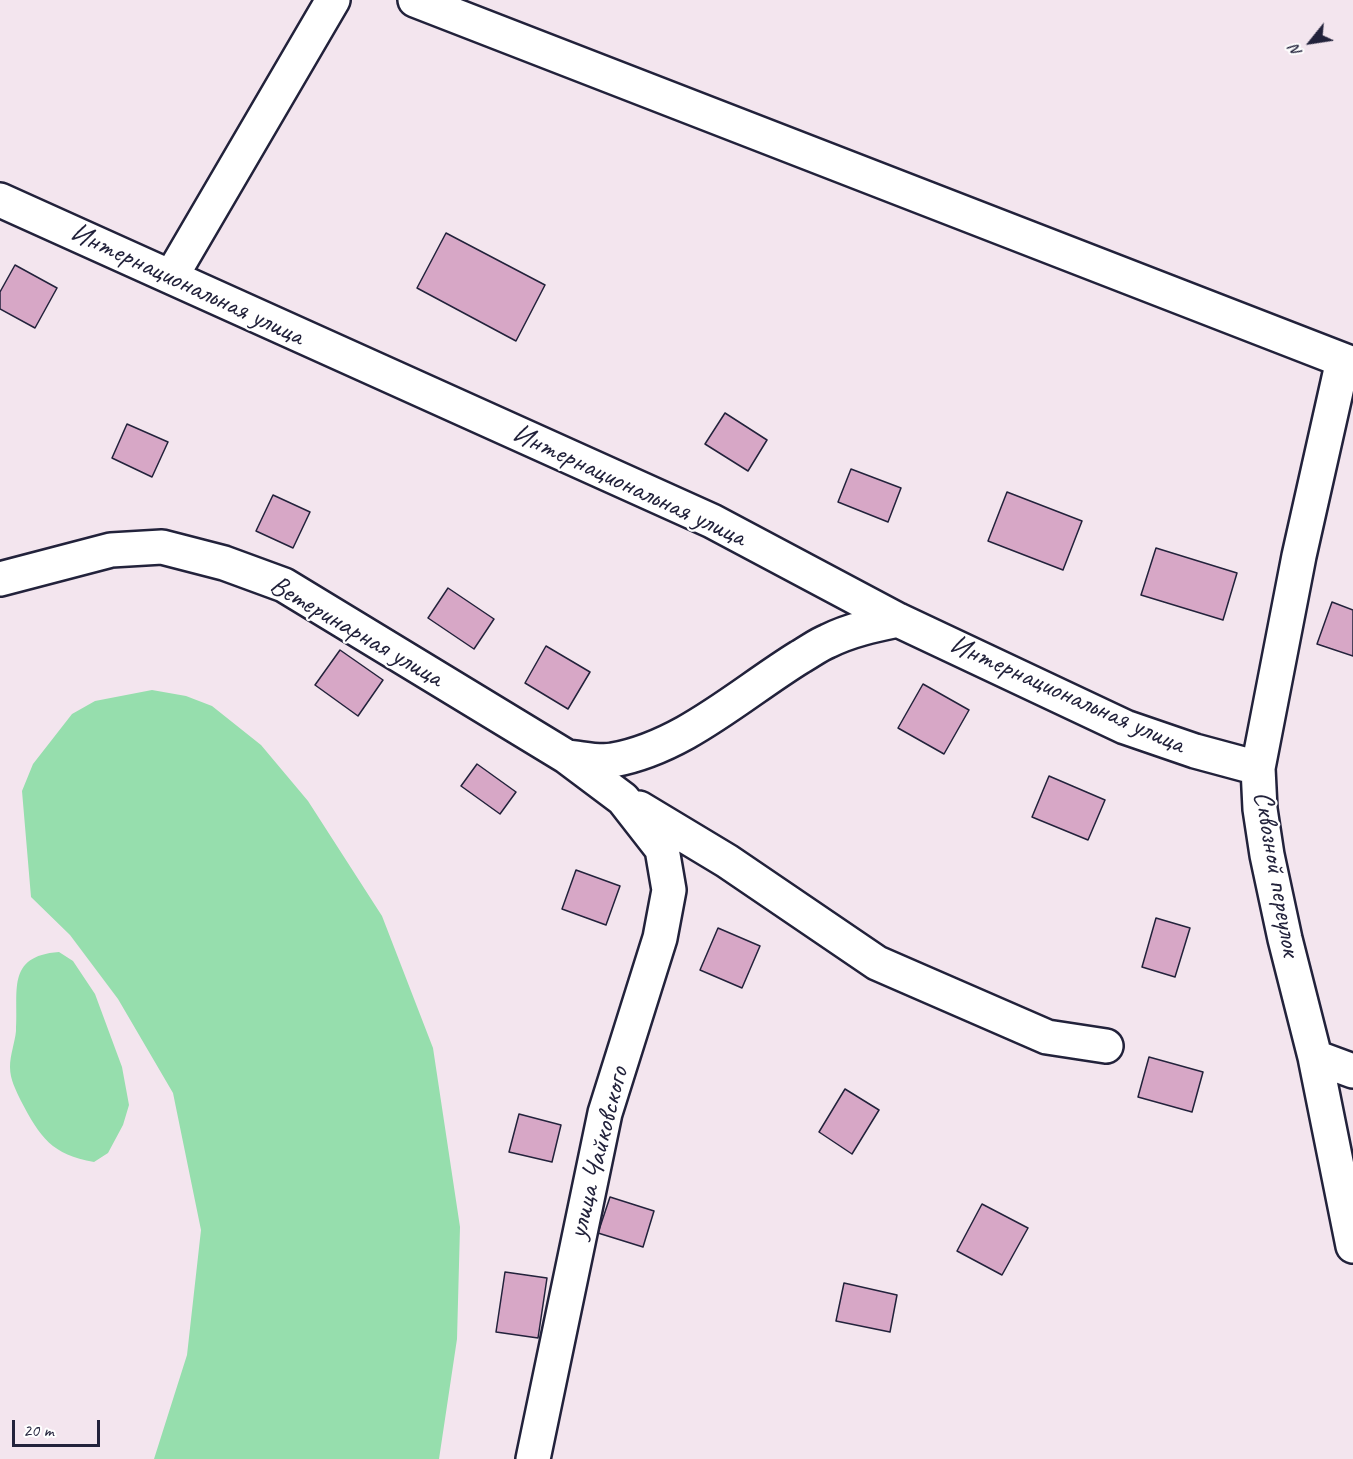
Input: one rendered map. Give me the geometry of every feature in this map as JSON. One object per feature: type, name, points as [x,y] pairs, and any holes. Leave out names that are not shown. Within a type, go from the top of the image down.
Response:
[{"type":"street","points":[[171,277],[333,0]]},
{"type":"street","points":[[415,0],[1348,362]]},
{"type":"street","name":"Интернациональная улица","points":[[0,200],[712,521],[898,620],[1125,727],[1195,751],[1258,768]]},
{"type":"street","name":"Сквозной переулок","points":[[1348,362],[1299,556],[1258,768],[1260,809],[1267,855],[1285,939],[1315,1057],[1353,1246]]},
{"type":"street","name":"Ветеринарная улица","points":[[0,579],[111,550],[162,547],[224,563],[284,585],[567,757],[623,799],[662,849]]},
{"type":"street","points":[[567,757],[610,761],[662,744],[711,717],[766,678],[827,641],[860,628],[898,620]]},
{"type":"street","points":[[623,799],[727,861],[877,963],[1047,1037],[1106,1046]]},
{"type":"street","name":"улица Чайковского","points":[[533,1459],[605,1113],[660,938],[669,890],[662,849]]},
{"type":"street","points":[[1315,1057],[1353,1071]]},
{"type":"green space","points":[[152,690],[186,696],[212,706],[261,745],[308,801],[382,916],[433,1048],[460,1227],[457,1339],[439,1459],[154,1459],[187,1355],[201,1230],[173,1093],[118,999],[70,935],[31,897],[22,791],[33,764],[72,714],[95,701]]},
{"type":"green space","points":[[59,952],[73,961],[95,994],[122,1067],[129,1105],[123,1125],[108,1153],[94,1162],[68,1155],[57,1149],[41,1134],[15,1089],[10,1072],[16,1031],[18,978],[22,968],[42,955]]},
{"type":"building","points":[[446,233],[545,285],[516,341],[417,288]]},
{"type":"building","points":[[15,265],[57,288],[35,328],[0,309],[0,292]]},
{"type":"building","points":[[725,413],[767,440],[748,471],[705,444]]},
{"type":"building","points":[[127,424],[168,442],[152,477],[112,458]]},
{"type":"building","points":[[851,469],[901,488],[888,522],[838,502]]},
{"type":"building","points":[[1007,492],[1082,521],[1063,570],[988,541]]},
{"type":"building","points":[[273,495],[310,512],[293,548],[256,531]]},
{"type":"building","points":[[1156,548],[1237,573],[1223,620],[1141,595]]},
{"type":"building","points":[[448,588],[494,619],[474,649],[428,618]]},
{"type":"building","points":[[1332,602],[1353,610],[1353,656],[1317,644]]},
{"type":"building","points":[[546,646],[590,672],[568,709],[525,683]]},
{"type":"building","points":[[340,650],[383,680],[358,716],[315,685]]},
{"type":"building","points":[[923,684],[969,710],[944,754],[898,728]]},
{"type":"building","points":[[477,764],[516,792],[500,814],[461,786]]},
{"type":"building","points":[[1049,776],[1105,800],[1088,840],[1032,817]]},
{"type":"building","points":[[576,870],[620,886],[606,925],[562,909]]},
{"type":"building","points":[[1156,918],[1190,928],[1175,977],[1142,967]]},
{"type":"building","points":[[718,928],[760,946],[742,988],[700,970]]},
{"type":"building","points":[[1149,1057],[1203,1072],[1192,1112],[1138,1097]]},
{"type":"building","points":[[845,1089],[879,1110],[852,1154],[819,1132]]},
{"type":"building","points":[[519,1114],[561,1125],[552,1162],[509,1152]]},
{"type":"building","points":[[610,1197],[654,1211],[643,1247],[598,1233]]},
{"type":"building","points":[[982,1204],[1028,1228],[1002,1275],[957,1251]]},
{"type":"building","points":[[505,1272],[547,1278],[538,1338],[496,1332]]},
{"type":"building","points":[[844,1283],[897,1295],[890,1332],[836,1321]]}]
